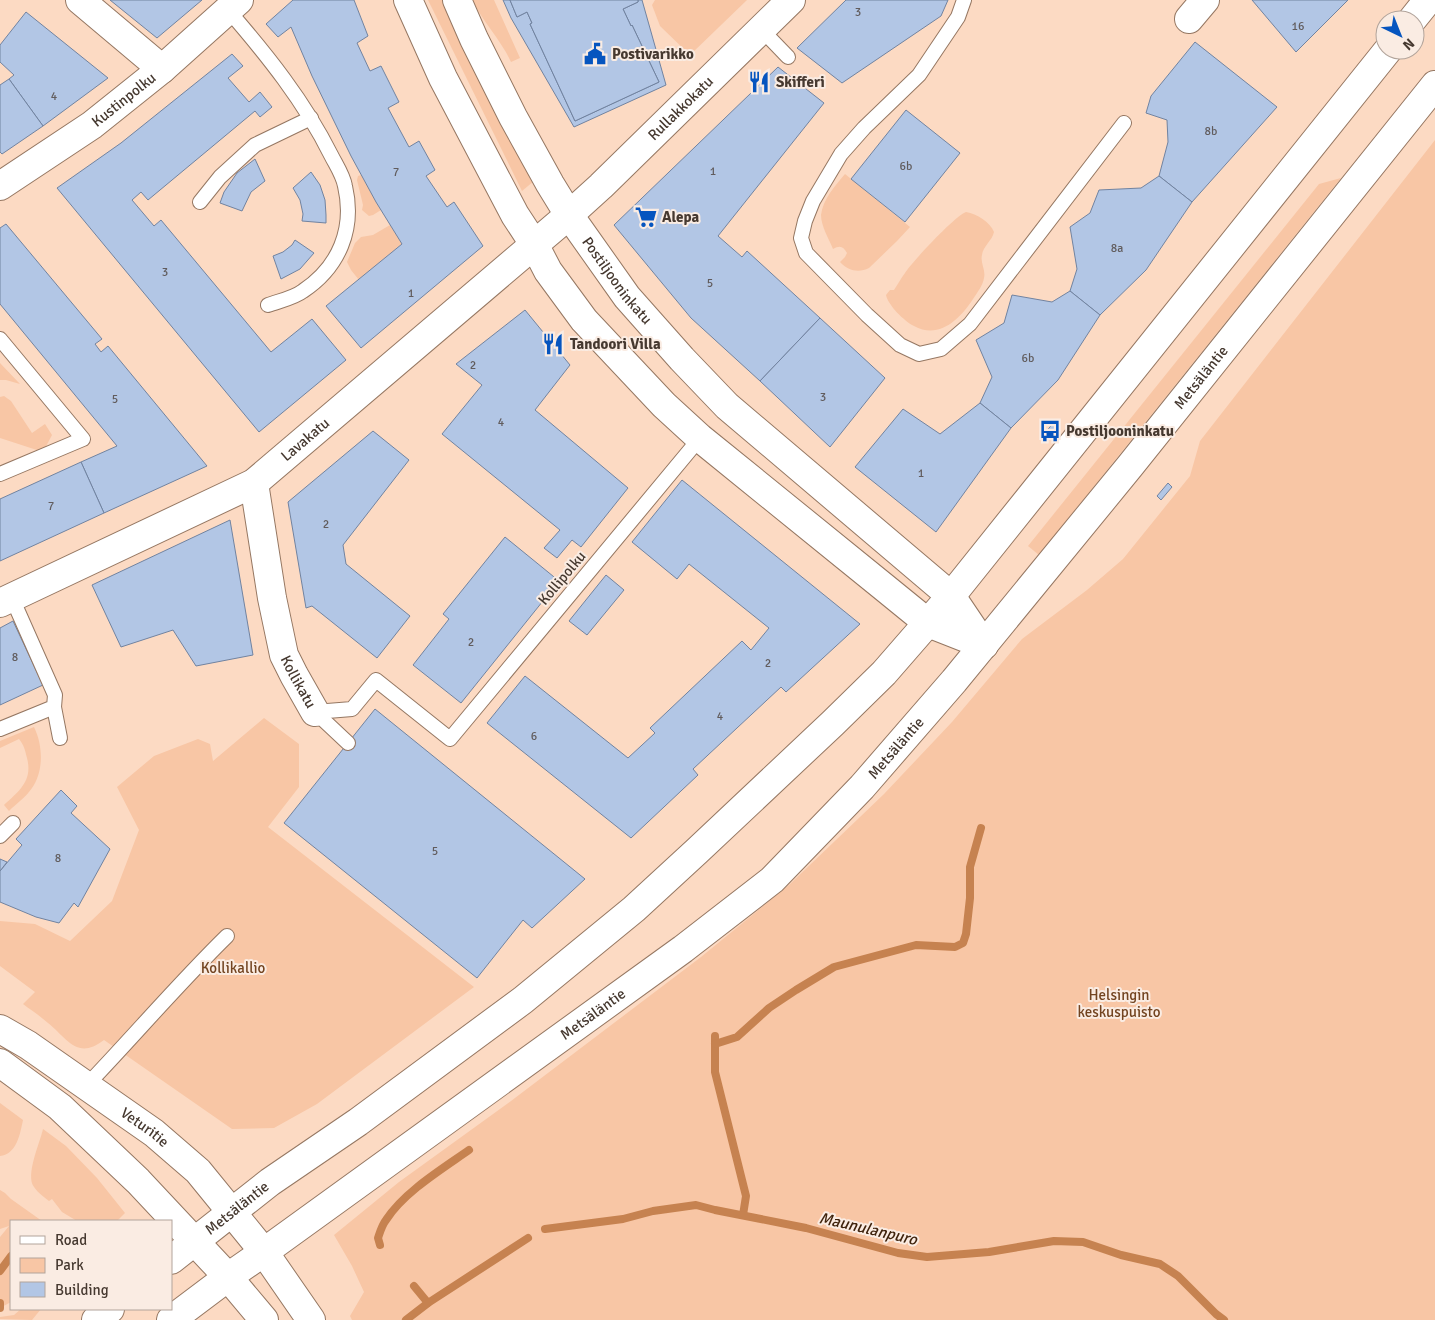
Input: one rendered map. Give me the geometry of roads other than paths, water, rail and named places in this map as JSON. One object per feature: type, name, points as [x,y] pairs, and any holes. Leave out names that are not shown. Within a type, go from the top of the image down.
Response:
[{"type":"main road","points":[[80,0],[162,69]]},
{"type":"main road","points":[[408,0],[443,78],[515,214],[548,271],[584,320],[664,405],[700,438],[928,623],[984,645]]},
{"type":"main road","name":"Postiljooninkatu","points":[[456,0],[513,117],[550,184],[569,215],[627,297],[727,406],[952,596],[984,645]]},
{"type":"main road","name":"Rullakkokatu","points":[[569,215],[791,0]]},
{"type":"main road","points":[[1420,10],[1428,0]]},
{"type":"main road","name":"Kustinpolku","points":[[0,186],[92,125],[162,69],[234,5]]},
{"type":"main road","name":"Metsäläntie","points":[[172,1259],[270,1182],[358,1122],[523,1000],[634,909],[884,673],[952,596],[1380,60]]},
{"type":"main road","name":"Metsäläntie","points":[[170,1320],[683,949],[772,880],[862,787],[984,645],[1143,450],[1435,85]]},
{"type":"main road","name":"Lavakatu","points":[[6,600],[254,483],[569,215]]},
{"type":"main road","name":"Kollikatu","points":[[254,483],[272,598],[284,655],[315,712]]},
{"type":"main road","name":"Veturitie","points":[[0,1029],[28,1045],[154,1133],[198,1171],[264,1252],[311,1320]]},
{"type":"main road","points":[[0,1063],[60,1107],[138,1181],[228,1277],[264,1320]]},
{"type":"main road","points":[[96,1320],[109,1310]]},
{"type":"lane","points":[[964,0],[958,17],[919,75],[864,128],[841,154],[813,201],[801,238],[806,253],[900,346],[919,354],[941,349],[970,324],[1124,123]]},
{"type":"lane","points":[[234,5],[311,118],[345,185],[348,216],[346,234],[332,265],[302,292],[268,305]]},
{"type":"lane","points":[[761,29],[788,57]]},
{"type":"lane","points":[[200,202],[220,177],[255,144],[311,118]]},
{"type":"lane","points":[[0,339],[84,439],[0,474]]},
{"type":"lane","name":"Kollipolku","points":[[450,739],[700,438]]},
{"type":"lane","points":[[6,600],[55,695],[54,707],[60,738]]},
{"type":"lane","name":"Kollikatu","points":[[315,712],[352,709],[376,680],[450,739]]},
{"type":"lane","points":[[0,729],[54,707]]},
{"type":"lane","points":[[315,712],[348,743]]},
{"type":"lane","points":[[0,836],[13,822]]},
{"type":"lane","points":[[86,1086],[191,972],[227,936]]},
{"type":"waterway","points":[[715,1044],[737,1037],[769,1008],[834,967],[916,945],[955,947],[963,943],[966,934],[970,898],[970,867],[981,828]]},
{"type":"waterway","points":[[715,1036],[715,1072],[746,1196],[743,1215]]},
{"type":"waterway","points":[[380,1245],[378,1238],[383,1224],[403,1200],[424,1182],[469,1150]]},
{"type":"waterway","name":"Maunulanpuro","points":[[545,1229],[623,1219],[653,1211],[696,1205],[806,1228],[898,1253],[927,1257],[989,1252],[1054,1241],[1083,1242],[1121,1255],[1160,1264],[1178,1276],[1224,1320]]},
{"type":"waterway","points":[[406,1320],[428,1303],[528,1238]]},
{"type":"waterway","points":[[0,1271],[10,1257]]},
{"type":"waterway","points":[[414,1286],[428,1303]]},
{"type":"waterway","points":[[0,1303],[0,1308]]},
{"type":"place","name":"Postivarikko","points":[[595,54]]},
{"type":"place","name":"Skifferi","points":[[759,82]]},
{"type":"place","name":"Alepa","points":[[646,217]]},
{"type":"place","name":"Tandoori Villa","points":[[553,344]]},
{"type":"place","name":"Postiljooninkatu","points":[[1050,431]]},
{"type":"park label","name":"Kollikallio","points":[[233,968]]},
{"type":"park label","name":"Helsingin keskuspuisto","points":[[1119,1004]]}]
